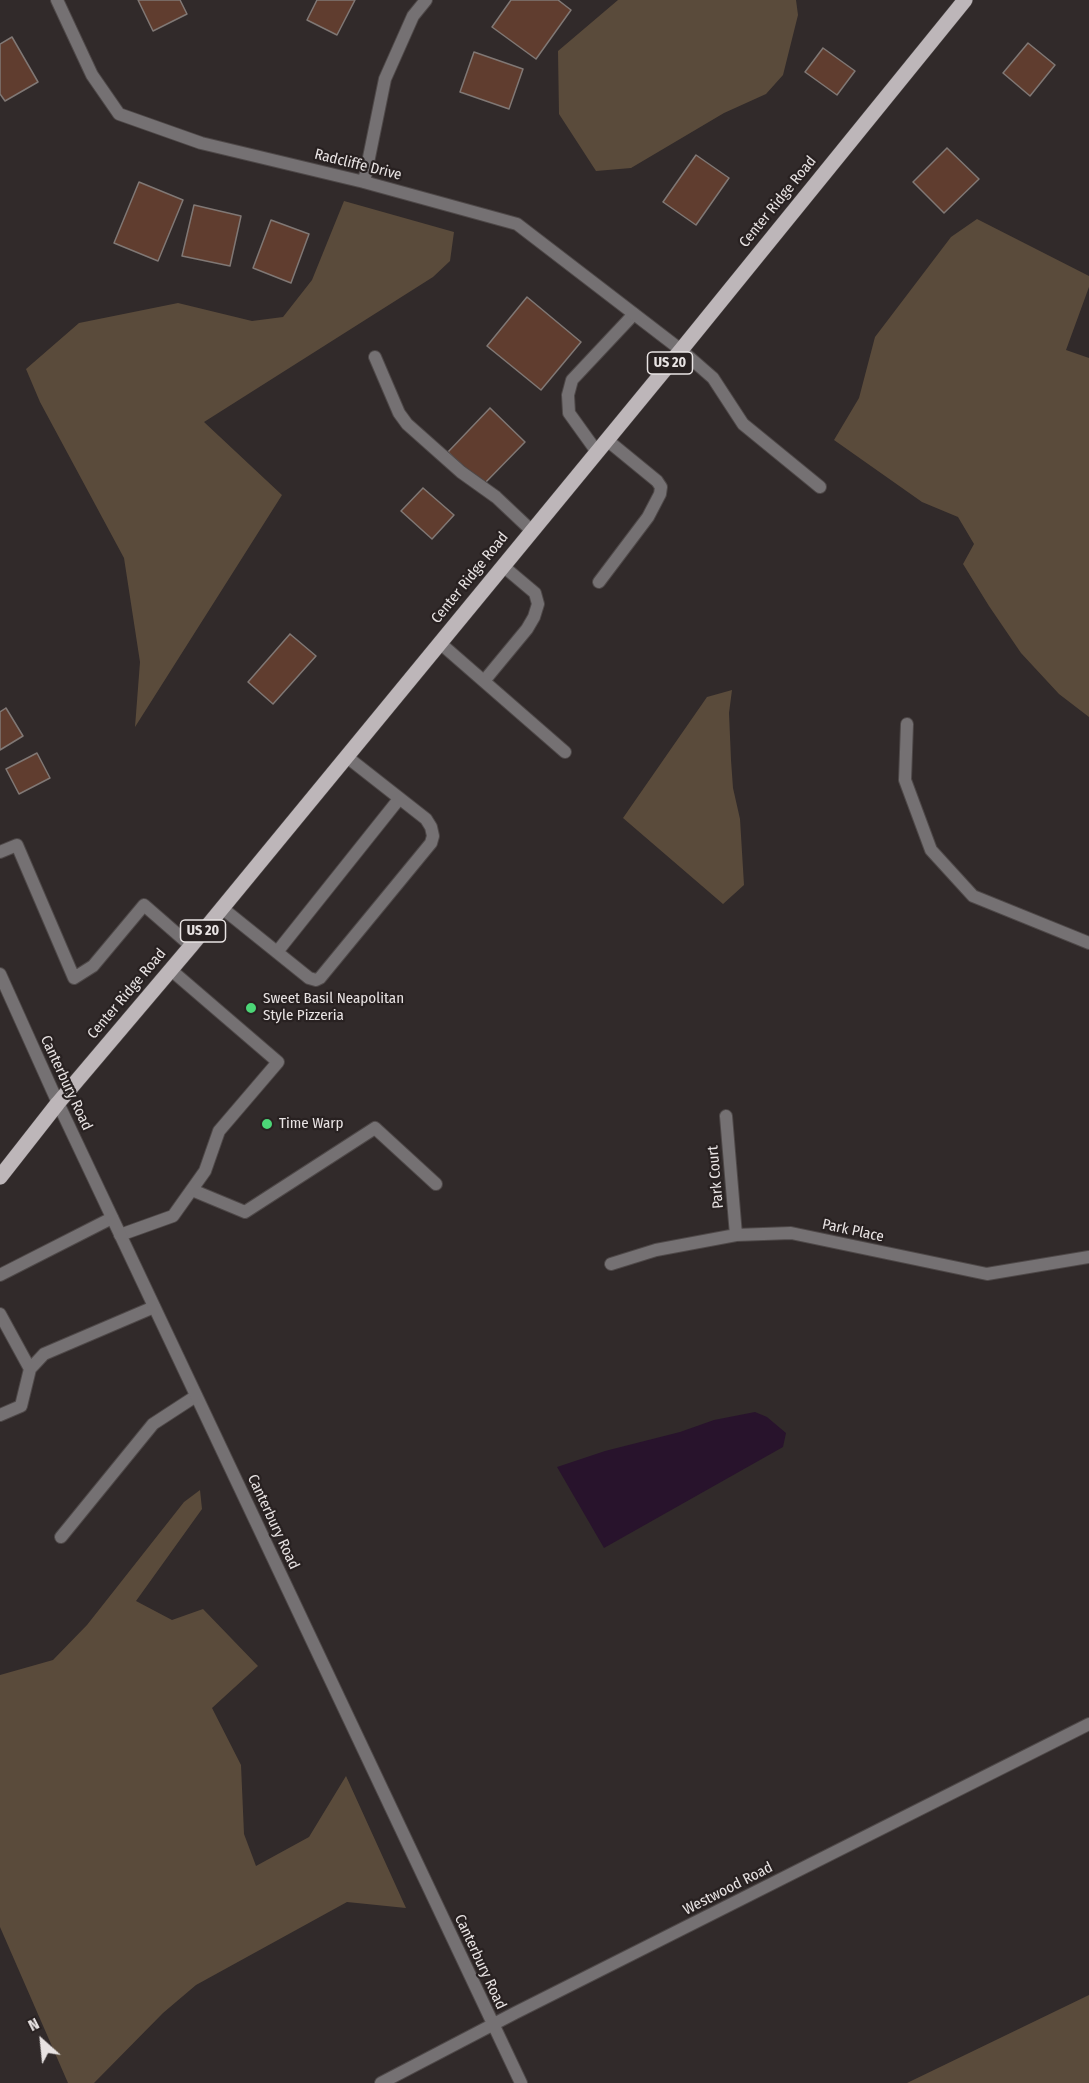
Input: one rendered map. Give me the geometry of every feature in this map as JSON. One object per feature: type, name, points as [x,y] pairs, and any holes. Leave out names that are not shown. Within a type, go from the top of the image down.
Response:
[{"type":"main road","name":"Center Ridge Road","points":[[0,1177],[58,1103],[191,946],[681,350],[965,0]]},
{"type":"street","name":"Radcliffe Drive","points":[[57,0],[92,75],[118,114],[201,143],[364,182],[518,224],[681,350],[713,378],[743,424],[820,487]]},
{"type":"street","points":[[364,182],[385,79],[413,16],[426,0]]},
{"type":"street","points":[[599,582],[648,517],[660,494],[661,487],[657,481],[602,446],[569,413],[570,388],[572,380],[634,314]]},
{"type":"street","points":[[375,357],[399,413],[407,424],[453,466],[496,498],[532,531]]},
{"type":"street","points":[[484,681],[527,628],[538,604],[535,593],[503,566]]},
{"type":"street","points":[[440,643],[565,752]]},
{"type":"street","points":[[907,724],[905,780],[931,850],[973,896],[1089,943]]},
{"type":"street","points":[[222,908],[309,978],[316,980],[320,978],[431,843],[433,836],[426,819],[347,757]]},
{"type":"street","points":[[277,952],[399,799]]},
{"type":"street","points":[[0,852],[17,845],[74,978],[93,966],[144,905],[191,946]]},
{"type":"street","points":[[120,1235],[173,1216],[205,1170],[219,1131],[278,1062],[171,970]]},
{"type":"street","name":"Canterbury Road","points":[[0,974],[4,995],[58,1103],[520,2083]]},
{"type":"street","name":"Park Court","points":[[726,1116],[736,1235]]},
{"type":"street","points":[[192,1190],[245,1212],[375,1128],[436,1184]]},
{"type":"street","points":[[0,1275],[112,1218]]},
{"type":"street","name":"Park Place","points":[[611,1264],[656,1250],[736,1235],[790,1233],[987,1274],[1089,1257]]},
{"type":"street","points":[[0,1415],[21,1406],[30,1369],[44,1354],[154,1307]]},
{"type":"street","points":[[0,1314],[30,1369]]},
{"type":"street","points":[[61,1537],[153,1424],[196,1396]]},
{"type":"street","name":"Westwood Road","points":[[381,2083],[493,2024],[1089,1724]]},
{"type":"shaded area","points":[[618,0],[796,0],[798,15],[783,75],[766,94],[724,113],[631,168],[596,171],[559,114],[558,51]]},
{"type":"shaded area","points":[[344,201],[454,232],[450,261],[433,277],[204,422],[282,495],[135,727],[140,662],[124,558],[40,402],[26,369],[79,323],[178,303],[252,321],[283,317],[312,280]]},
{"type":"shaded area","points":[[977,219],[1089,276],[1089,287],[1066,350],[1089,358],[1089,717],[1059,694],[1021,653],[989,606],[963,564],[974,544],[958,517],[922,502],[834,440],[859,398],[875,337],[951,237]]},
{"type":"shaded area","points":[[732,690],[729,713],[731,760],[733,788],[740,819],[744,885],[723,904],[623,818],[707,697]]},
{"type":"shaded area","points":[[755,1412],[767,1417],[786,1433],[783,1447],[604,1548],[557,1467],[714,1420]]},
{"type":"shaded area","points":[[200,1490],[202,1509],[136,1601],[172,1620],[203,1609],[258,1666],[212,1708],[241,1765],[244,1834],[256,1866],[309,1837],[346,1776],[406,1908],[347,1902],[196,1985],[163,2013],[94,2083],[68,2083],[0,1927],[0,1675],[53,1660],[87,1625],[184,1502]]},
{"type":"shaded area","points":[[1089,1995],[1089,2083],[907,2083]]},
{"type":"building","points":[[138,0],[180,0],[187,14],[153,31]]},
{"type":"building","points":[[317,0],[355,0],[337,35],[307,20]]},
{"type":"building","points":[[511,0],[558,0],[571,10],[536,59],[492,27]]},
{"type":"building","points":[[12,37],[38,82],[5,101],[0,94],[0,44]]},
{"type":"building","points":[[1028,43],[1055,65],[1030,96],[1003,73]]},
{"type":"building","points":[[823,48],[855,71],[837,95],[805,72]]},
{"type":"building","points":[[474,52],[523,69],[509,109],[460,92]]},
{"type":"building","points":[[947,148],[979,179],[944,213],[913,182]]},
{"type":"building","points":[[696,155],[729,178],[696,225],[663,202]]},
{"type":"building","points":[[139,182],[183,200],[158,261],[114,243]]},
{"type":"building","points":[[194,205],[241,216],[230,266],[182,256]]},
{"type":"building","points":[[271,220],[309,234],[291,283],[253,268]]},
{"type":"building","points":[[527,297],[581,342],[541,390],[487,346]]},
{"type":"building","points":[[490,408],[525,442],[483,485],[448,452]]},
{"type":"building","points":[[423,488],[454,515],[432,539],[401,511]]},
{"type":"building","points":[[290,634],[316,656],[273,704],[248,682]]},
{"type":"building","points":[[6,708],[23,736],[0,750],[0,712]]},
{"type":"building","points":[[37,753],[50,778],[19,794],[6,769]]},
{"type":"place","name":"Sweet Basil Neapolitan Style Pizzeria","points":[[251,1008]]},
{"type":"place","name":"Time Warp","points":[[267,1124]]}]
